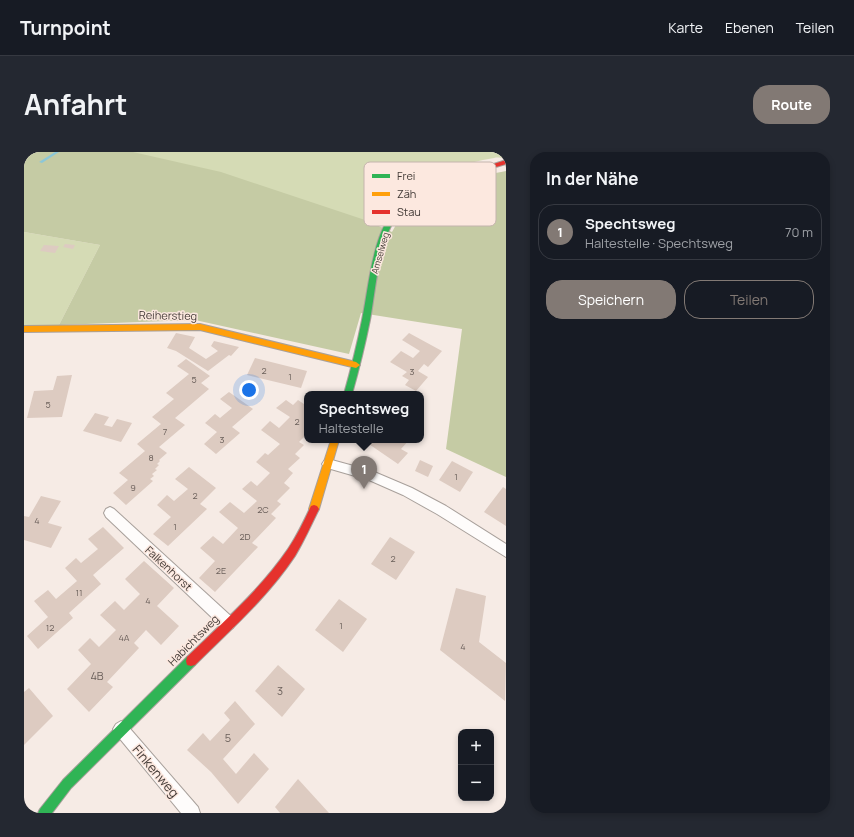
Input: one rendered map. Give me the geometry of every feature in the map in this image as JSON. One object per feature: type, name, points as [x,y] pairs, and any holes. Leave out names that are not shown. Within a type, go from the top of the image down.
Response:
[{"type":"street","name":"Amselweg","points":[[496,165],[506,162]]},
{"type":"street","name":"Amselweg","points":[[349,391],[368,317],[377,259],[388,226]]},
{"type":"street","name":"Reiherstieg","points":[[24,329],[200,327],[356,365]]},
{"type":"street","points":[[333,443],[328,464],[371,476],[402,488],[445,511],[506,551]]},
{"type":"street","name":"Habichtsweg","points":[[44,813],[67,784],[120,729],[262,590],[300,540],[314,510],[328,464]]},
{"type":"street","name":"Falkenhorst","points":[[110,513],[228,623]]},
{"type":"street","name":"Finkenweg","points":[[120,729],[192,813]]},
{"type":"green space","points":[[24,152],[133,152],[221,172],[364,220],[364,226],[379,226],[392,232],[395,226],[496,226],[496,173],[506,171],[506,477],[446,449],[462,329],[361,313],[349,354],[195,320],[59,325],[100,245],[24,232]]},
{"type":"green space","points":[[116,152],[506,152],[506,158],[496,158],[475,162],[364,162],[364,226],[378,226],[376,230]]},
{"type":"green space","points":[[24,232],[100,245],[59,325],[24,326]]},
{"type":"building","points":[[65,244],[75,245],[73,249],[63,247]]},
{"type":"building","points":[[44,245],[59,246],[55,253],[40,251]]},
{"type":"building","points":[[176,333],[195,337],[189,348],[206,359],[218,351],[211,346],[214,341],[239,347],[231,356],[229,355],[208,371],[176,351],[167,348]]},
{"type":"building","points":[[409,333],[442,351],[428,367],[424,364],[418,371],[428,377],[416,391],[405,385],[409,380],[402,376],[407,372],[390,362],[401,351],[413,358],[420,351],[402,340]]},
{"type":"building","points":[[255,358],[307,371],[301,388],[247,375]]},
{"type":"building","points":[[186,359],[210,376],[201,383],[209,389],[175,418],[185,425],[159,447],[167,453],[159,460],[160,461],[157,464],[159,465],[155,469],[157,470],[152,474],[154,476],[150,479],[153,481],[126,505],[113,493],[128,480],[119,473],[145,451],[137,444],[161,424],[152,417],[174,399],[166,393],[189,374],[177,366]]},
{"type":"building","points":[[72,375],[62,417],[27,418],[34,391],[53,390],[57,376]]},
{"type":"building","points":[[229,392],[253,409],[232,427],[240,433],[216,454],[204,444],[217,432],[205,423],[215,414],[220,418],[232,408],[220,399]]},
{"type":"building","points":[[286,400],[293,405],[298,400],[304,404],[304,437],[299,442],[304,445],[295,454],[300,458],[288,469],[293,473],[284,483],[290,488],[277,501],[281,504],[271,514],[276,518],[252,543],[258,547],[215,592],[199,578],[215,561],[200,548],[213,536],[223,544],[238,528],[219,512],[230,502],[244,513],[257,501],[242,489],[251,481],[257,486],[270,473],[256,462],[265,453],[268,455],[280,444],[261,430],[270,421],[279,428],[290,417],[276,408]]},
{"type":"building","points":[[95,413],[109,417],[104,425],[112,427],[117,419],[132,423],[121,442],[83,431]]},
{"type":"building","points":[[367,443],[406,443],[401,449],[408,453],[398,464]]},
{"type":"building","points":[[420,460],[433,466],[428,477],[415,471]]},
{"type":"building","points":[[452,461],[473,472],[460,492],[439,480]]},
{"type":"building","points":[[189,467],[216,488],[200,504],[207,509],[168,546],[153,534],[171,517],[157,505],[167,495],[174,501],[188,489],[175,479]]},
{"type":"building","points":[[503,487],[506,489],[506,526],[484,512]]},
{"type":"building","points":[[41,496],[61,501],[48,523],[62,527],[51,548],[24,540],[24,516],[29,517]]},
{"type":"building","points":[[103,527],[124,548],[93,575],[101,584],[69,613],[73,618],[38,649],[27,636],[48,617],[34,601],[48,590],[56,599],[77,581],[65,568],[76,558],[81,563],[98,549],[88,539]]},
{"type":"building","points":[[390,537],[415,552],[396,580],[371,564]]},
{"type":"building","points":[[144,561],[174,588],[157,606],[179,626],[161,645],[146,630],[134,643],[139,648],[107,682],[113,687],[89,712],[67,689],[91,664],[78,650],[90,638],[99,647],[116,630],[100,615],[115,601],[124,610],[140,594],[125,579]]},
{"type":"building","points":[[456,588],[486,596],[479,642],[506,663],[505,701],[440,650]]},
{"type":"building","points":[[339,599],[367,619],[343,652],[315,630]]},
{"type":"building","points":[[278,665],[305,689],[282,717],[255,691]]},
{"type":"building","points":[[29,688],[53,716],[24,745],[24,692]]},
{"type":"building","points":[[235,701],[255,724],[223,759],[236,774],[254,753],[269,769],[238,804],[211,772],[187,750],[203,733],[210,741],[230,720],[224,713]]},
{"type":"building","points":[[298,779],[329,813],[280,813],[275,807]]},
{"type":"waterway","points":[[41,162],[57,152]]},
{"type":"traffic: fast","points":[[349,391],[364,329],[378,252],[387,226]]},
{"type":"traffic: fast","points":[[44,813],[67,784],[191,661]]},
{"type":"traffic: slow","points":[[24,329],[200,327],[356,365]]},
{"type":"traffic: slow","points":[[314,509],[334,443]]},
{"type":"traffic: jam","points":[[496,165],[506,162]]},
{"type":"traffic: jam","points":[[191,661],[244,609],[277,572],[304,531],[314,509]]},
{"type":"place","name":"Spechtsweg","points":[[364,489]]}]
